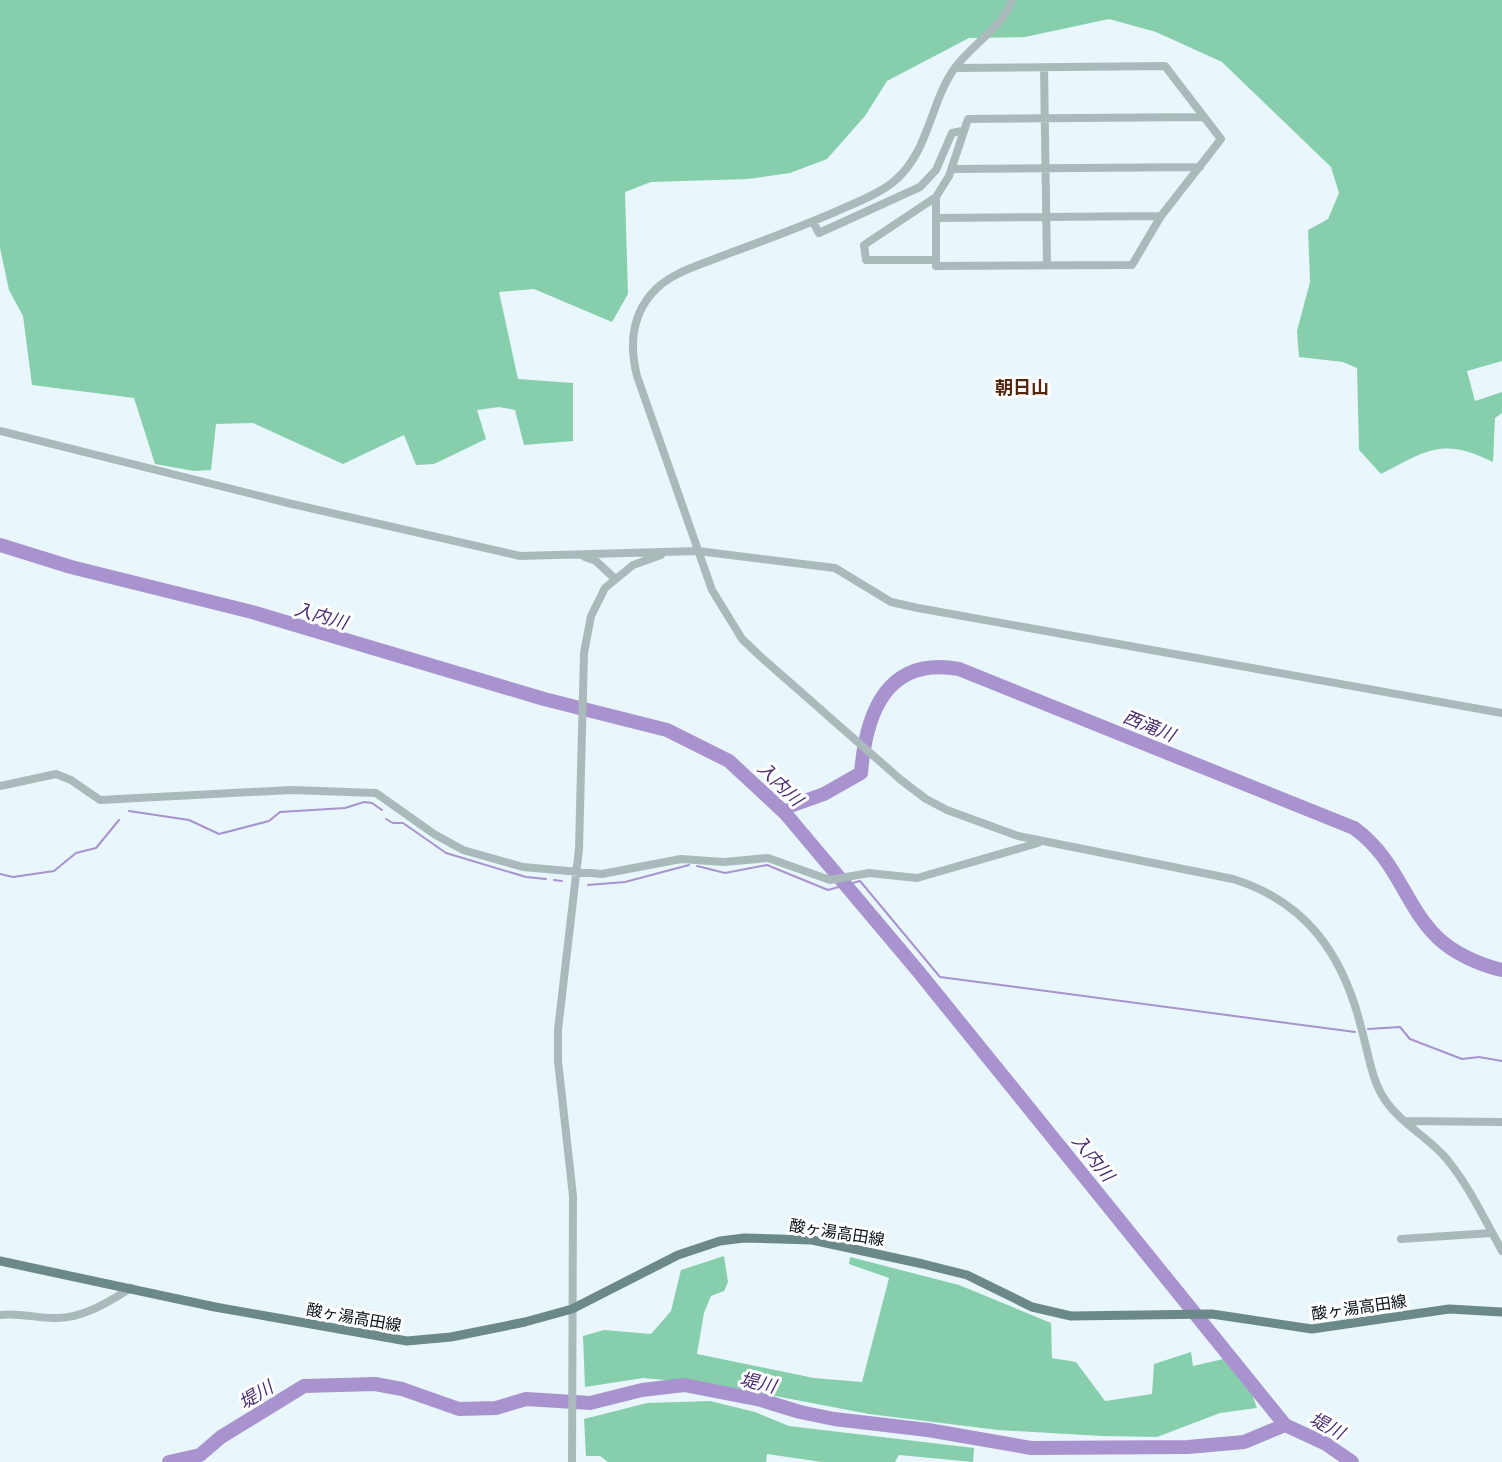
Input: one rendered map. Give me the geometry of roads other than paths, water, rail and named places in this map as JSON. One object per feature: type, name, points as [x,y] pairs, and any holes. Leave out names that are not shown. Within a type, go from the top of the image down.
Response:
[{"type":"main road","name":"酸ヶ湯高田線","points":[[0,1261],[238,1311],[407,1341],[451,1337],[525,1322],[572,1309],[678,1255],[697,1248],[744,1238],[777,1238],[839,1245],[967,1275],[1032,1307],[1071,1316],[1212,1314],[1312,1329],[1449,1310],[1502,1312]]},
{"type":"street","points":[[1012,0],[1001,20],[955,68],[939,97],[918,153],[903,172],[878,192],[813,222],[671,278],[650,296],[636,321],[632,348],[637,376],[712,590],[742,639],[868,752],[926,799],[968,820],[1043,842],[1233,879],[1258,888],[1292,909],[1316,931],[1340,966],[1354,997],[1379,1089],[1386,1101],[1447,1160],[1502,1251]]},
{"type":"street","points":[[936,197],[936,266],[1132,265],[1161,216],[1221,139],[1168,67],[955,68]]},
{"type":"street","points":[[1044,68],[1047,265]]},
{"type":"street","points":[[935,260],[866,260],[864,245],[936,197],[952,169],[962,131],[968,119],[1204,117]]},
{"type":"street","points":[[813,222],[819,233],[920,187],[936,170],[952,133],[962,131]]},
{"type":"street","points":[[952,169],[1200,167]]},
{"type":"street","points":[[936,218],[1161,216]]},
{"type":"street","points":[[0,431],[88,455],[520,556],[698,551],[836,568],[891,602],[918,608],[1502,713]]},
{"type":"street","points":[[572,1462],[573,1196],[558,1040],[579,849],[587,629],[596,601],[614,578],[633,565],[672,552]]},
{"type":"street","points":[[581,555],[597,561],[614,578]]},
{"type":"street","points":[[0,786],[56,774],[71,780],[100,800],[291,790],[376,793],[434,834],[463,850],[523,867],[576,873],[602,874],[681,859],[724,862],[768,858],[830,880],[868,873],[917,878],[1043,842]]},
{"type":"street","points":[[1405,1121],[1502,1122]]},
{"type":"street","points":[[1401,1239],[1491,1233]]},
{"type":"street","points":[[0,1315],[13,1313],[41,1318],[73,1316],[91,1310],[131,1288]]},
{"type":"waterway","name":"入内川","points":[[0,545],[71,567],[252,612],[544,699],[667,730],[729,761],[785,813],[918,971],[1285,1425]]},
{"type":"waterway","name":"西滝川","points":[[793,805],[824,794],[861,773],[868,729],[875,710],[885,693],[898,680],[914,671],[934,667],[959,669],[1354,828],[1381,854],[1425,924],[1437,937],[1467,958],[1502,970]]},
{"type":"waterway","points":[[129,811],[189,820],[219,834],[269,821],[280,812],[345,808],[364,802],[372,803],[382,810]]},
{"type":"waterway","points":[[386,819],[393,823],[403,823],[446,853],[526,877],[546,879]]},
{"type":"waterway","points":[[0,874],[13,877],[54,871],[76,853],[96,848],[119,820]]},
{"type":"waterway","points":[[588,885],[625,882],[689,865]]},
{"type":"waterway","points":[[697,866],[725,873],[767,865],[828,890],[860,881],[940,977],[1355,1032]]},
{"type":"waterway","points":[[554,880],[562,881]]},
{"type":"waterway","points":[[1368,1029],[1400,1027],[1410,1039],[1462,1059],[1479,1057],[1502,1061]]},
{"type":"waterway","name":"堤川","points":[[169,1462],[200,1455],[221,1437],[304,1386],[375,1384],[402,1389],[459,1409],[496,1408],[526,1399],[590,1403],[642,1390],[684,1385],[761,1400],[834,1419],[928,1430],[1031,1448],[1188,1447],[1244,1442],[1285,1425],[1326,1444],[1352,1462]]},
{"type":"district","name":"朝日山","points":[[1022,388]]}]
